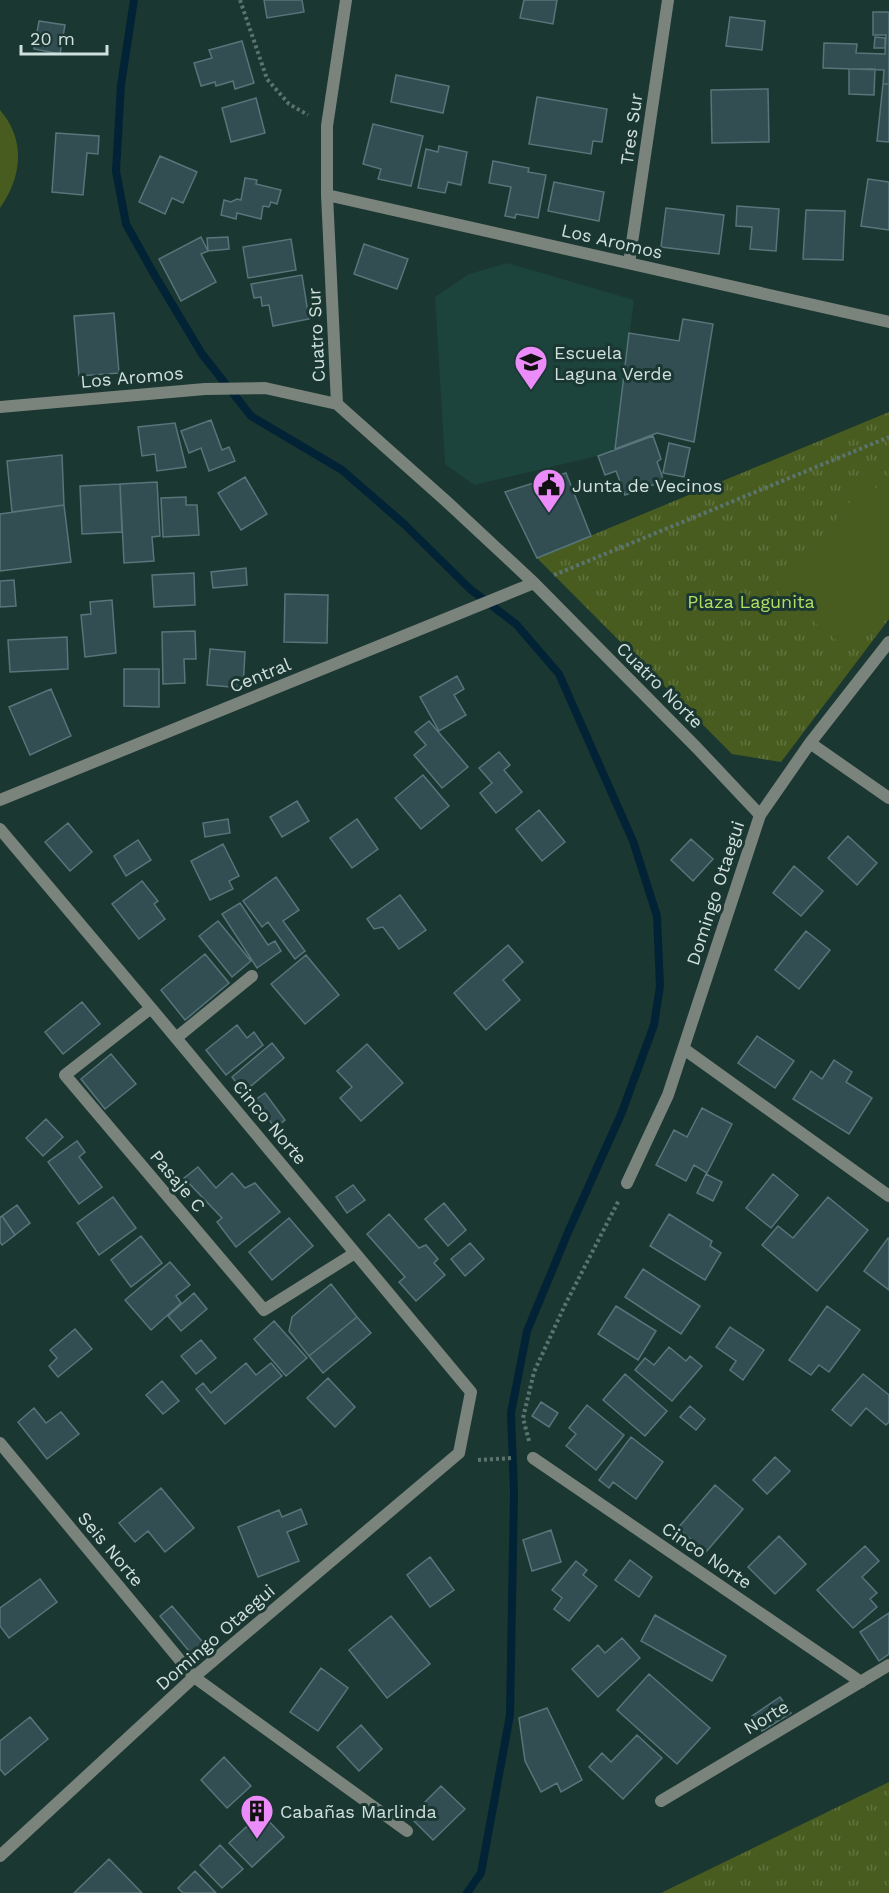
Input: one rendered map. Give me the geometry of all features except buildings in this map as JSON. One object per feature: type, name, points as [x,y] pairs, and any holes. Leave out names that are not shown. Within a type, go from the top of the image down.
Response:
[{"type":"street","name":"Cuatro Sur","points":[[346,0],[327,126],[327,195],[337,404],[534,583]]},
{"type":"street","name":"Tres Sur","points":[[629,264],[668,0]]},
{"type":"street","name":"Los Aromos","points":[[327,195],[889,322]]},
{"type":"street","name":"Los Aromos","points":[[0,407],[205,389],[265,388],[337,404]]},
{"type":"street","name":"Central","points":[[0,800],[534,583]]},
{"type":"street","name":"Cuatro Norte","points":[[534,583],[760,815]]},
{"type":"street","name":"Domingo Otaegui","points":[[627,1184],[668,1095],[760,815],[810,743],[889,642]]},
{"type":"street","points":[[810,743],[889,798]]},
{"type":"street","name":"Cinco Norte","points":[[0,829],[471,1392],[464,1457]]},
{"type":"street","points":[[176,1038],[252,976]]},
{"type":"street","name":"Pasaje C","points":[[152,1008],[65,1075],[264,1310],[355,1253]]},
{"type":"street","points":[[684,1049],[889,1196]]},
{"type":"street","name":"Seis Norte","points":[[0,1443],[194,1677],[407,1831]]},
{"type":"street","name":"Domingo Otaegui","points":[[0,1856],[194,1677],[464,1457]]},
{"type":"street","name":"Cinco Norte","points":[[533,1458],[861,1682]]},
{"type":"street","name":"Norte","points":[[661,1801],[889,1665]]},
{"type":"path","points":[[240,0],[267,80],[289,104],[327,126]]},
{"type":"path","points":[[534,583],[889,437]]},
{"type":"path","points":[[464,1457],[533,1458],[523,1418],[534,1372],[565,1305],[627,1184]]},
{"type":"shaded area","name":"Escuela Laguna Verde","points":[[507,263],[634,300],[615,449],[598,456],[474,485],[445,464],[435,297],[469,274]]},
{"type":"green space","points":[[0,110],[14,134],[18,159],[13,184],[0,208]]},
{"type":"green space","name":"Plaza Lagunita","points":[[889,412],[889,619],[781,762],[732,754],[537,558]]},
{"type":"green space","points":[[867,481],[889,499],[889,602],[850,651],[777,592]]},
{"type":"green space","points":[[889,1782],[889,1893],[661,1893]]},
{"type":"waterway","points":[[134,0],[121,85],[116,171],[126,224],[154,274],[202,354],[251,416],[342,470],[404,524],[470,589],[516,624],[559,674],[633,841],[657,916],[660,986],[654,1025],[622,1112],[527,1331],[511,1413],[514,1492],[510,1715],[481,1873],[467,1893]]},
{"type":"place","name":"Escuela Laguna Verde","points":[[531,391]]},
{"type":"place","name":"Junta de Vecinos","points":[[549,514]]},
{"type":"place","name":"Cabañas Marlinda","points":[[257,1840]]}]
